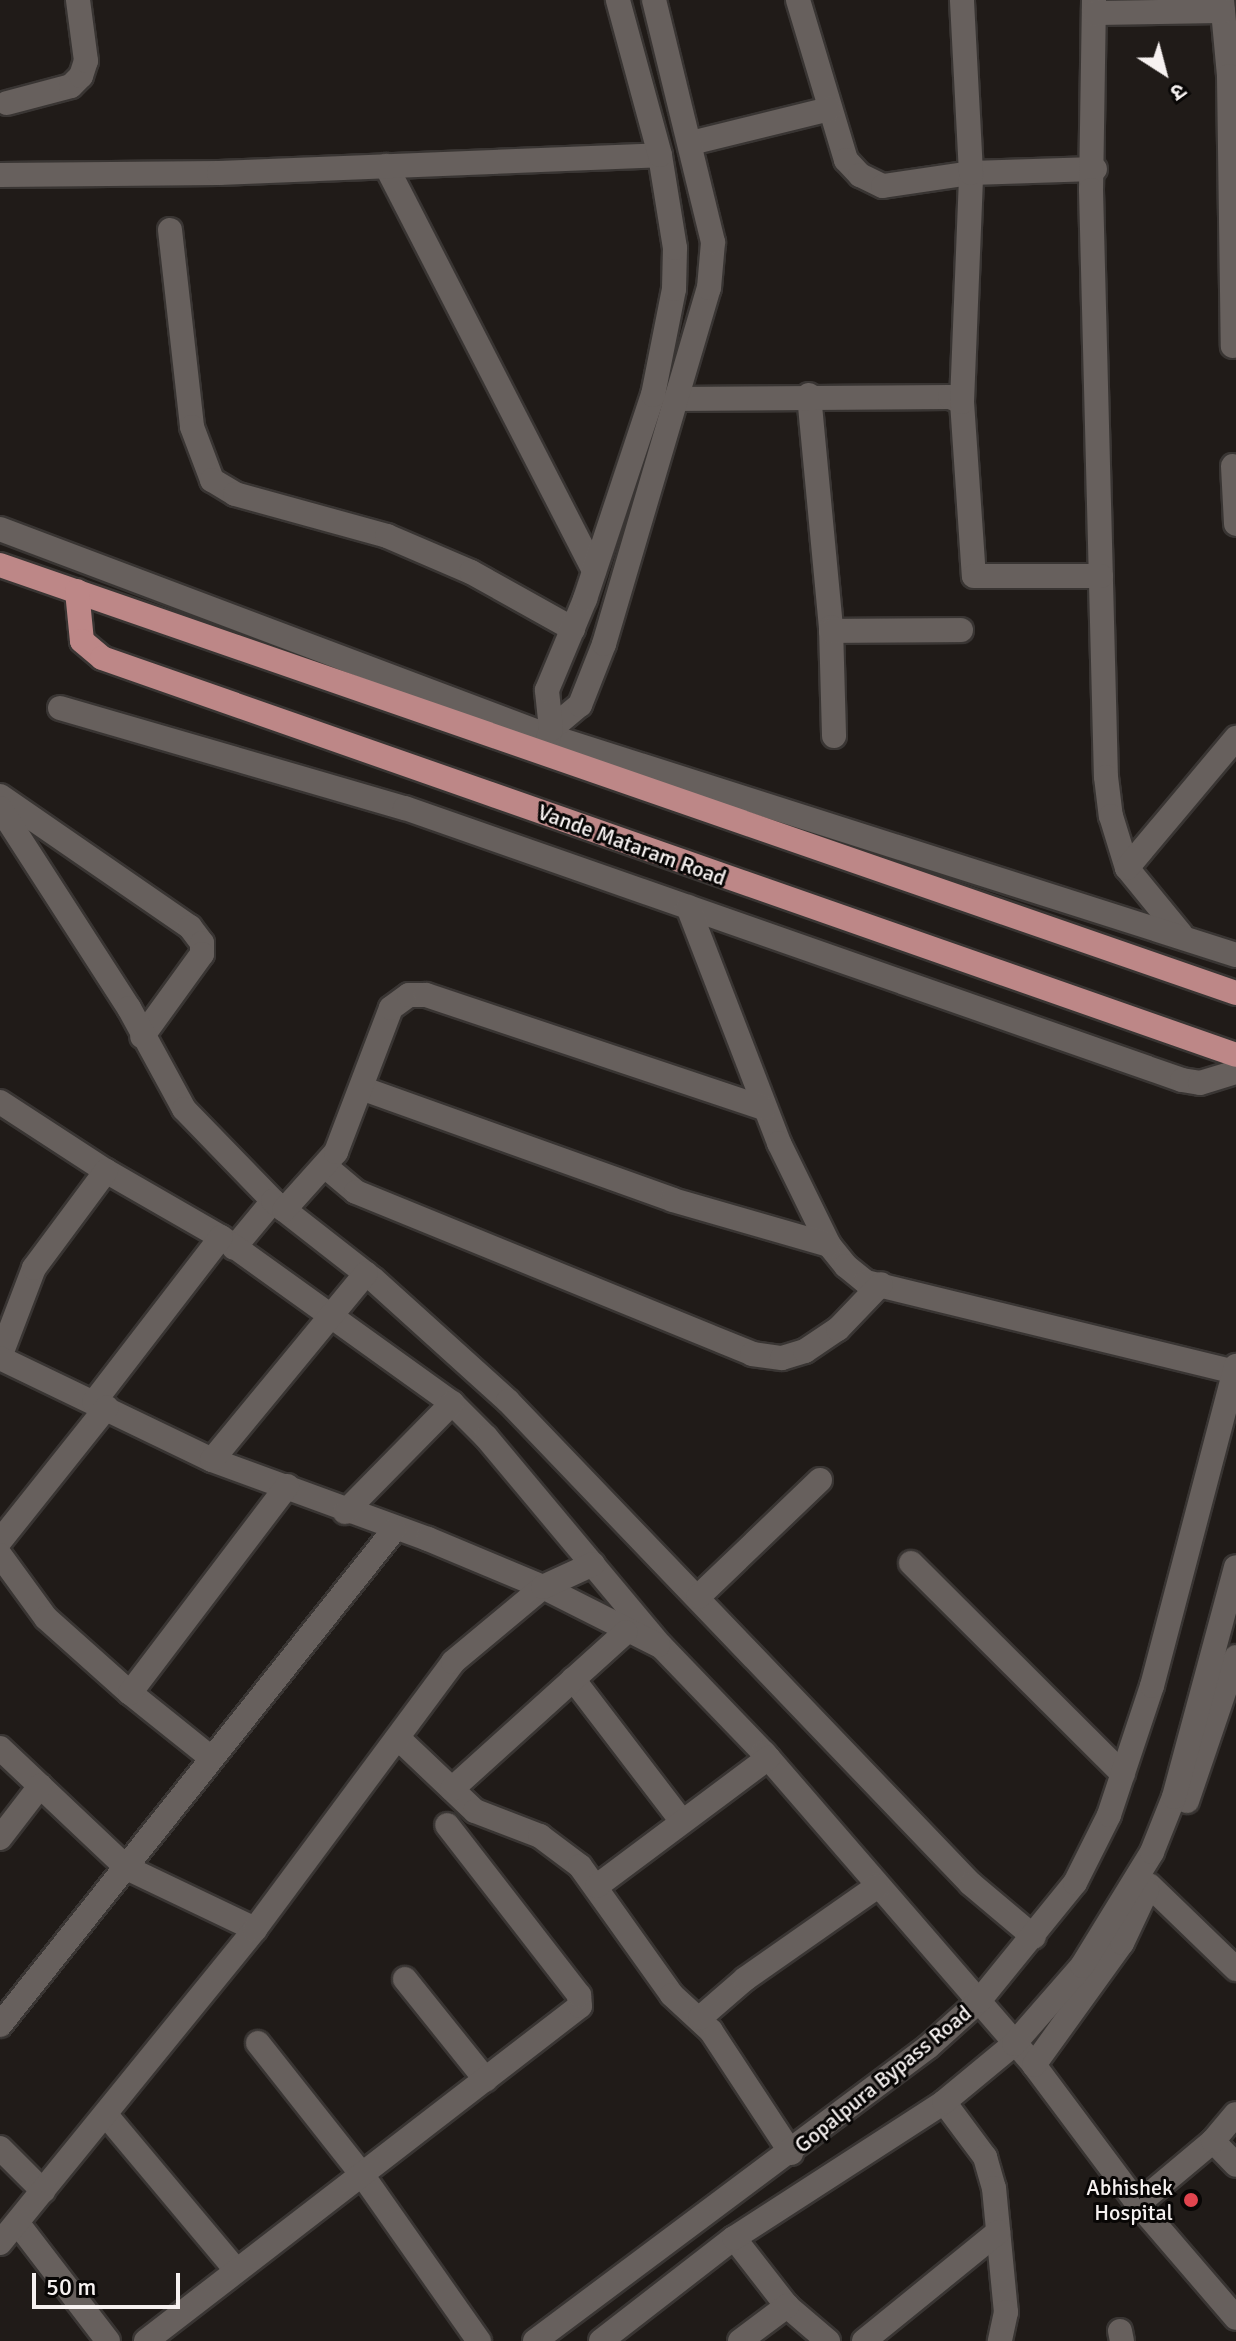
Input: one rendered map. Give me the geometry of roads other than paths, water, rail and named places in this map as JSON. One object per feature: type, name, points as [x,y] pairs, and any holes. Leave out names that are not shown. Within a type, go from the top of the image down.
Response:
[{"type":"main road","points":[[0,565],[548,740],[1236,993]]},
{"type":"main road","points":[[0,584],[26,573]]},
{"type":"main road","name":"Vande Mataram Road","points":[[77,591],[82,641],[102,658],[1236,1055]]},
{"type":"street","points":[[7,103],[71,86],[81,76],[86,61],[78,0]]},
{"type":"street","points":[[548,740],[547,690],[594,571],[653,395],[674,289],[675,248],[660,155],[618,0]]},
{"type":"street","points":[[548,740],[580,705],[604,644],[709,288],[713,242],[654,0]]},
{"type":"street","points":[[798,0],[846,160],[860,175],[883,186],[971,173],[1095,169]]},
{"type":"street","points":[[962,0],[971,173],[962,402],[974,576],[1101,576]]},
{"type":"street","points":[[1182,936],[1127,868],[1111,816],[1106,777],[1091,190],[1095,169],[1094,6],[1222,6],[1233,76],[1233,346]]},
{"type":"street","points":[[691,143],[829,109]]},
{"type":"street","points":[[0,175],[386,166],[660,155]]},
{"type":"street","points":[[386,166],[594,571]]},
{"type":"street","points":[[170,230],[192,427],[212,480],[235,494],[387,536],[471,572],[573,629]]},
{"type":"street","points":[[676,399],[809,395],[950,397],[962,402]]},
{"type":"street","points":[[809,395],[831,631],[834,736]]},
{"type":"street","points":[[1233,466],[1236,524]]},
{"type":"street","points":[[0,529],[548,740],[1236,955]]},
{"type":"street","points":[[831,631],[961,630]]},
{"type":"street","points":[[60,708],[405,808],[1182,1080],[1200,1083],[1236,1072]]},
{"type":"street","points":[[1127,868],[1236,738]]},
{"type":"street","points":[[0,796],[190,927],[202,943],[202,954],[142,1037]]},
{"type":"street","points":[[0,808],[129,1008],[142,1037],[184,1109],[278,1206],[366,1273],[508,1401],[971,1884],[1034,1937]]},
{"type":"street","points":[[688,907],[764,1108],[829,1245],[866,1282],[1235,1369]]},
{"type":"street","points":[[0,1541],[227,1242],[278,1206],[325,1166],[361,1088],[391,1008],[409,995],[426,995],[764,1108]]},
{"type":"street","points":[[361,1088],[673,1200],[829,1245]]},
{"type":"street","points":[[3,1109],[227,1242],[452,1403],[661,1646],[768,1758],[1034,2065],[1138,2204],[1236,2318]]},
{"type":"street","points":[[325,1166],[356,1192],[752,1354],[782,1358],[805,1351],[838,1329],[881,1284]]},
{"type":"street","points":[[106,1171],[34,1268],[0,1358],[212,1460],[287,1486],[345,1512],[543,1587],[626,1632],[661,1646]]},
{"type":"street","points":[[212,1460],[366,1273]]},
{"type":"street","name":"Gopalpura Bypass Road","points":[[535,2341],[791,2153],[979,2001],[1075,1883],[1123,1774],[1152,1686],[1235,1369]]},
{"type":"street","points":[[345,1512],[452,1403]]},
{"type":"street","points":[[698,1597],[820,1480]]},
{"type":"street","points":[[130,1693],[287,1486]]},
{"type":"street","points":[[0,2025],[127,1868],[210,1757],[244,1725],[394,1530]]},
{"type":"street","points":[[0,1555],[46,1618],[130,1693],[210,1757]]},
{"type":"street","points":[[911,1563],[1123,1774]]},
{"type":"street","points":[[0,2243],[19,2225],[106,2115],[166,2033],[255,1929],[453,1662],[543,1587],[593,1564]]},
{"type":"street","name":"Gopalpura Bypass Road","points":[[601,2341],[734,2238],[944,2102],[1014,2044],[1082,1966],[1152,1852],[1174,1797],[1236,1567]]},
{"type":"street","points":[[452,1789],[626,1632]]},
{"type":"street","points":[[1034,2065],[1122,1943],[1227,1727],[1236,1657]]},
{"type":"street","points":[[573,1679],[680,1819]]},
{"type":"street","points":[[398,1738],[484,1815],[540,1836],[562,1850],[597,1886],[672,1995],[700,2018],[791,2153]]},
{"type":"street","points":[[0,1748],[127,1868],[255,1929]]},
{"type":"street","points":[[597,1886],[680,1819],[768,1758]]},
{"type":"street","points":[[0,1838],[40,1786]]},
{"type":"street","points":[[146,2341],[571,2016],[580,2006],[579,1995],[447,1825]]},
{"type":"street","points":[[1149,1885],[1236,1969]]},
{"type":"street","points":[[700,2018],[745,1979],[878,1886]]},
{"type":"street","points":[[405,1979],[486,2080]]},
{"type":"street","points":[[258,2043],[363,2176],[479,2341]]},
{"type":"street","points":[[944,2102],[985,2157],[998,2232],[1006,2312],[1000,2341]]},
{"type":"street","points":[[1138,2204],[1213,2141],[1236,2114]]},
{"type":"street","points":[[106,2115],[236,2270]]},
{"type":"street","points":[[1213,2141],[1236,2165]]},
{"type":"street","points":[[0,2148],[43,2191]]},
{"type":"street","points":[[19,2225],[108,2341]]},
{"type":"street","points":[[864,2341],[998,2232]]},
{"type":"street","points":[[734,2238],[787,2306],[828,2341]]},
{"type":"street","points":[[740,2341],[787,2306]]},
{"type":"place","name":"Abhishek Hospital","points":[[1191,2200]]}]
